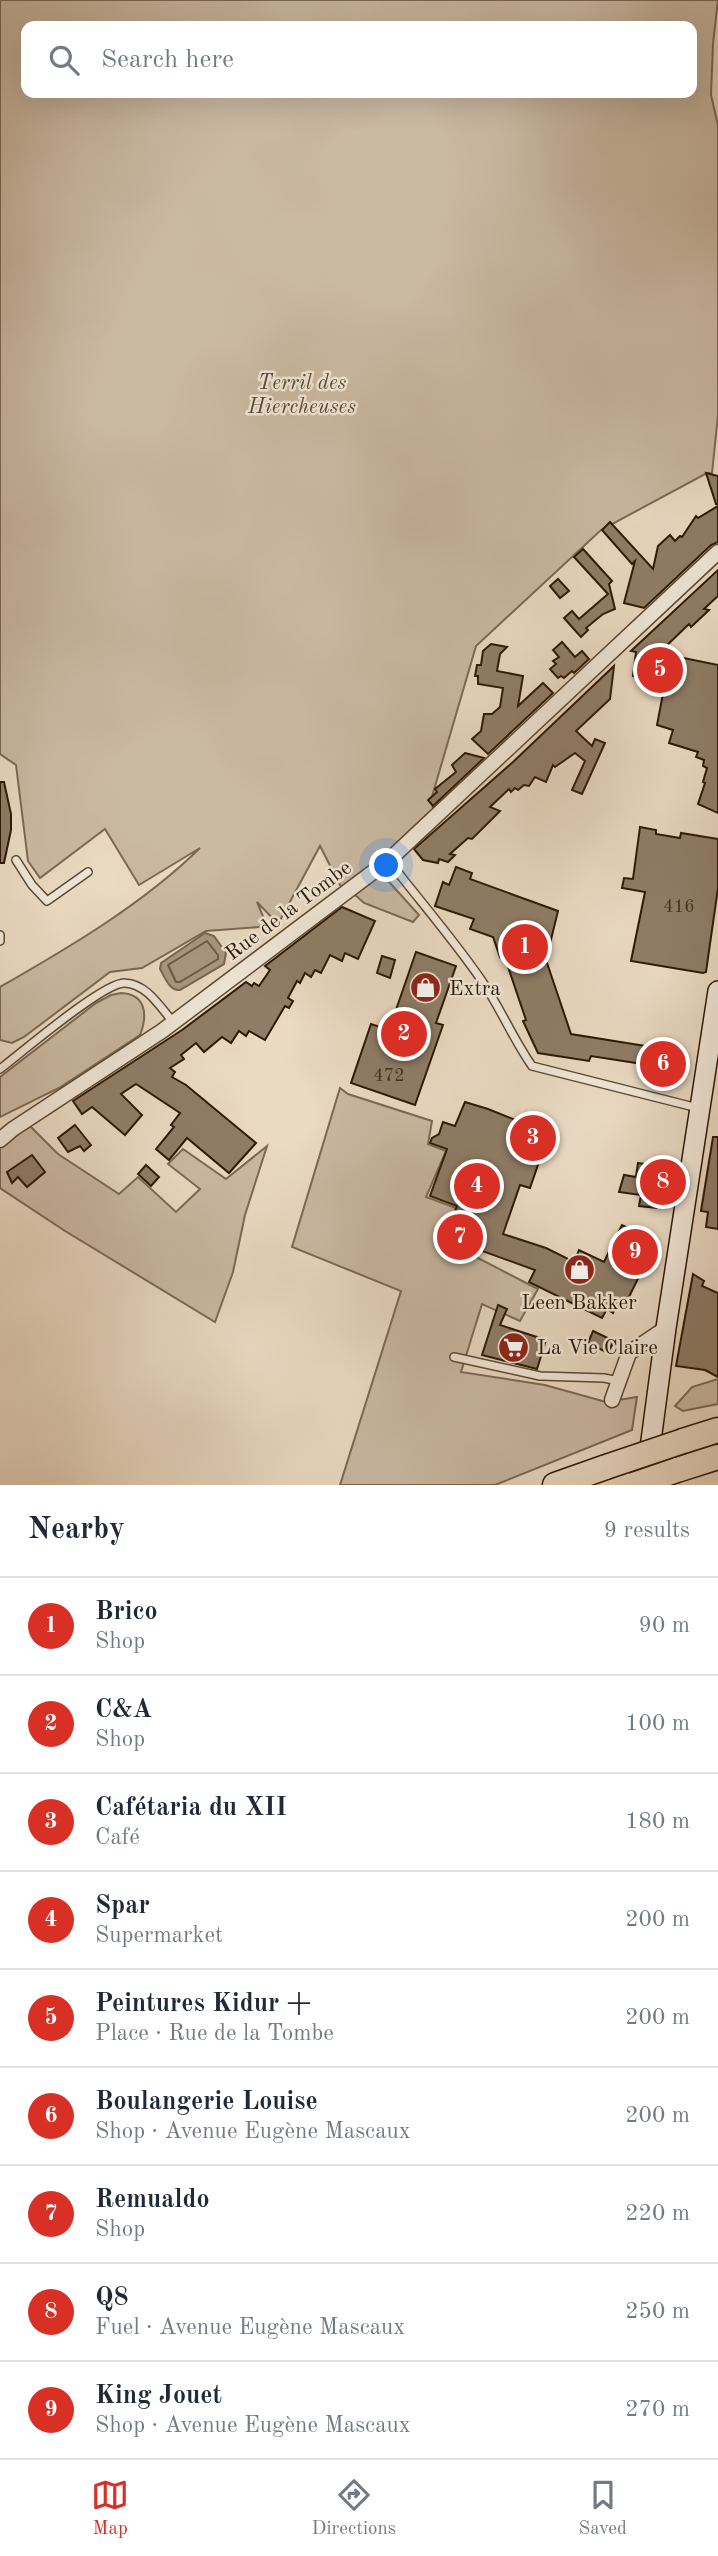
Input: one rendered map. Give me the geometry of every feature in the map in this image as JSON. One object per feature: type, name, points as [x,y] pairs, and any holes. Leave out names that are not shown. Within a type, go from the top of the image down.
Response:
[{"type":"highway","points":[[555,1485],[718,1430]]},
{"type":"highway","points":[[633,1485],[718,1457]]},
{"type":"main road","points":[[646,1485],[666,1328],[718,991]]},
{"type":"street","name":"Rue de la Tombe","points":[[0,1140],[6,1131],[174,1023],[389,860],[718,552]]},
{"type":"street","points":[[612,1400],[629,1353],[666,1328]]},
{"type":"lane","points":[[16,860],[32,885],[47,901],[88,872]]},
{"type":"lane","points":[[389,860],[481,979],[504,1014],[519,1047],[532,1066],[700,1108]]},
{"type":"lane","points":[[0,935],[0,941]]},
{"type":"lane","points":[[0,1069],[102,992],[122,982],[145,990],[174,1023]]},
{"type":"lane","points":[[454,1357],[540,1376],[604,1378],[619,1382]]},
{"type":"green space","name":"Terril des Hiercheuses","points":[[0,0],[718,0],[711,95],[718,125],[718,415],[712,473],[707,473],[601,530],[476,646],[431,800],[435,816],[349,890],[340,885],[320,846],[278,924],[257,902],[265,921],[259,927],[206,931],[142,968],[110,972],[24,1037],[12,1043],[0,1040],[0,987],[130,906],[200,848],[139,885],[105,829],[40,878],[28,861],[16,765],[0,754]]},
{"type":"green space","points":[[381,873],[419,915],[413,922],[364,903],[354,894]]},
{"type":"green space","points":[[121,993],[136,997],[143,1007],[144,1020],[140,1035],[59,1088],[0,1117],[0,1077],[96,1003]]},
{"type":"green space","points":[[340,1088],[348,1094],[432,1121],[428,1144],[446,1151],[426,1197],[456,1208],[443,1240],[538,1289],[520,1321],[482,1304],[461,1372],[545,1385],[606,1402],[637,1397],[632,1430],[495,1485],[340,1485],[401,1291],[292,1247]]},
{"type":"green space","points":[[25,1121],[58,1154],[119,1194],[138,1177],[176,1212],[200,1189],[168,1164],[183,1149],[226,1179],[267,1146],[245,1215],[233,1272],[215,1322],[65,1231],[0,1188],[0,1140]]},
{"type":"green space","points":[[718,1379],[718,1404],[683,1411],[675,1406],[692,1387]]},
{"type":"water","points":[[205,933],[214,936],[226,953],[224,964],[176,990],[168,983],[160,969],[161,963]]},
{"type":"building","points":[[706,473],[718,476],[718,504],[716,504]]},
{"type":"building","points":[[718,506],[718,542],[711,545],[644,608],[624,603],[635,561],[632,564],[602,530],[610,522],[653,569],[658,546],[670,535],[675,541],[682,537],[696,516],[698,518]]},
{"type":"building","points":[[583,549],[612,581],[609,584],[615,609],[603,614],[586,628],[588,630],[581,637],[564,618],[572,611],[579,619],[608,594],[574,557]]},
{"type":"building","points":[[718,570],[718,596],[704,609],[709,610],[691,627],[689,624],[659,653],[718,665],[718,813],[698,804],[705,783],[703,782],[707,768],[703,766],[704,760],[696,757],[698,752],[669,743],[673,730],[657,725],[665,683],[633,676],[636,652],[631,651]]},
{"type":"building","points":[[558,579],[569,591],[560,598],[550,586]]},
{"type":"building","points":[[562,642],[575,657],[582,651],[589,659],[574,673],[572,671],[564,678],[558,678],[550,669],[556,664],[553,661],[559,657],[553,650]]},
{"type":"building","points":[[491,644],[507,647],[500,654],[497,671],[523,676],[518,706],[543,683],[553,693],[488,754],[472,739],[481,731],[484,714],[492,714],[500,707],[503,688],[478,684],[478,676],[475,676],[477,665],[481,665],[483,651]]},
{"type":"building","points":[[614,666],[610,699],[576,731],[592,746],[595,739],[605,743],[582,794],[572,790],[585,761],[575,753],[555,767],[553,765],[546,782],[535,777],[529,786],[524,785],[518,790],[515,788],[511,792],[509,789],[490,807],[500,811],[472,839],[468,838],[450,854],[455,855],[448,862],[439,859],[438,863],[423,860],[414,849],[513,762]]},
{"type":"building","points":[[465,753],[484,758],[433,806],[428,800],[437,792],[435,789],[456,772],[452,765]]},
{"type":"building","points":[[0,782],[4,782],[11,814],[11,830],[4,863],[0,863]]},
{"type":"building","points":[[640,827],[656,830],[656,834],[680,838],[681,833],[718,839],[718,888],[706,972],[631,961],[645,892],[622,888],[624,878],[633,879]]},
{"type":"building","points":[[456,867],[472,873],[470,879],[558,911],[546,960],[571,1034],[677,1051],[675,1069],[591,1056],[589,1061],[538,1053],[523,1021],[526,1020],[504,955],[500,957],[493,937],[470,929],[474,919],[435,906],[443,882],[449,885]]},
{"type":"building","points":[[342,907],[375,921],[358,959],[345,953],[342,961],[330,955],[321,973],[315,970],[311,977],[305,973],[300,983],[297,981],[288,998],[293,1001],[289,1008],[285,1006],[265,1040],[249,1031],[246,1036],[239,1031],[231,1043],[222,1037],[204,1052],[196,1043],[181,1055],[184,1059],[170,1068],[175,1072],[172,1077],[186,1085],[256,1143],[229,1173],[187,1138],[169,1160],[156,1149],[174,1127],[171,1125],[180,1113],[136,1084],[121,1094],[142,1115],[125,1135],[92,1107],[82,1114],[73,1101],[182,1030],[246,982],[259,986],[270,970],[265,966]]},
{"type":"building","points":[[416,952],[456,966],[436,1023],[443,1025],[415,1105],[351,1083],[371,1024],[389,1030]]},
{"type":"building","points":[[382,956],[395,960],[390,978],[377,973]]},
{"type":"building","points":[[465,1102],[523,1123],[525,1118],[551,1127],[530,1188],[520,1185],[503,1234],[546,1248],[574,1262],[579,1250],[604,1262],[622,1225],[656,1242],[624,1307],[618,1303],[613,1313],[607,1309],[602,1318],[529,1282],[535,1270],[446,1238],[457,1206],[430,1196],[447,1149],[430,1143],[432,1138],[439,1134],[443,1122],[455,1126]]},
{"type":"building","points":[[75,1125],[91,1145],[84,1151],[80,1146],[68,1152],[58,1138]]},
{"type":"building","points":[[713,1137],[718,1137],[718,1229],[706,1227],[708,1212],[701,1211]]},
{"type":"building","points":[[32,1155],[45,1172],[27,1187],[18,1177],[12,1183],[7,1172]]},
{"type":"building","points":[[638,1163],[674,1168],[669,1200],[659,1199],[657,1208],[639,1206],[641,1195],[619,1192],[624,1175],[636,1177]]},
{"type":"building","points":[[146,1165],[159,1177],[151,1186],[138,1174]]},
{"type":"building","points":[[693,1274],[704,1281],[702,1286],[718,1293],[718,1377],[705,1370],[676,1366]]},
{"type":"building","name":"La Vie Claire","points":[[498,1305],[507,1309],[500,1325],[546,1340],[537,1369],[482,1355]]},
{"type":"building","points":[[593,1331],[614,1341],[608,1353],[588,1343]]},
{"type":"place","name":"Peintures Kidur +","points":[[660,670]]},
{"type":"place","name":"Brico","points":[[525,947]]},
{"type":"place","name":"Extra","points":[[426,988]]},
{"type":"place","name":"C&A","points":[[404,1034]]},
{"type":"place","name":"Boulangerie Louise","points":[[663,1064]]},
{"type":"place","name":"Cafétaria du XII","points":[[533,1138]]},
{"type":"place","name":"Q8","points":[[663,1182]]},
{"type":"place","name":"Spar","points":[[477,1186]]},
{"type":"place","name":"Remualdo","points":[[460,1237]]},
{"type":"place","name":"King Jouet","points":[[635,1252]]},
{"type":"place","name":"Leen Bakker","points":[[579,1270]]},
{"type":"place","name":"La Vie Claire","points":[[514,1347]]}]
